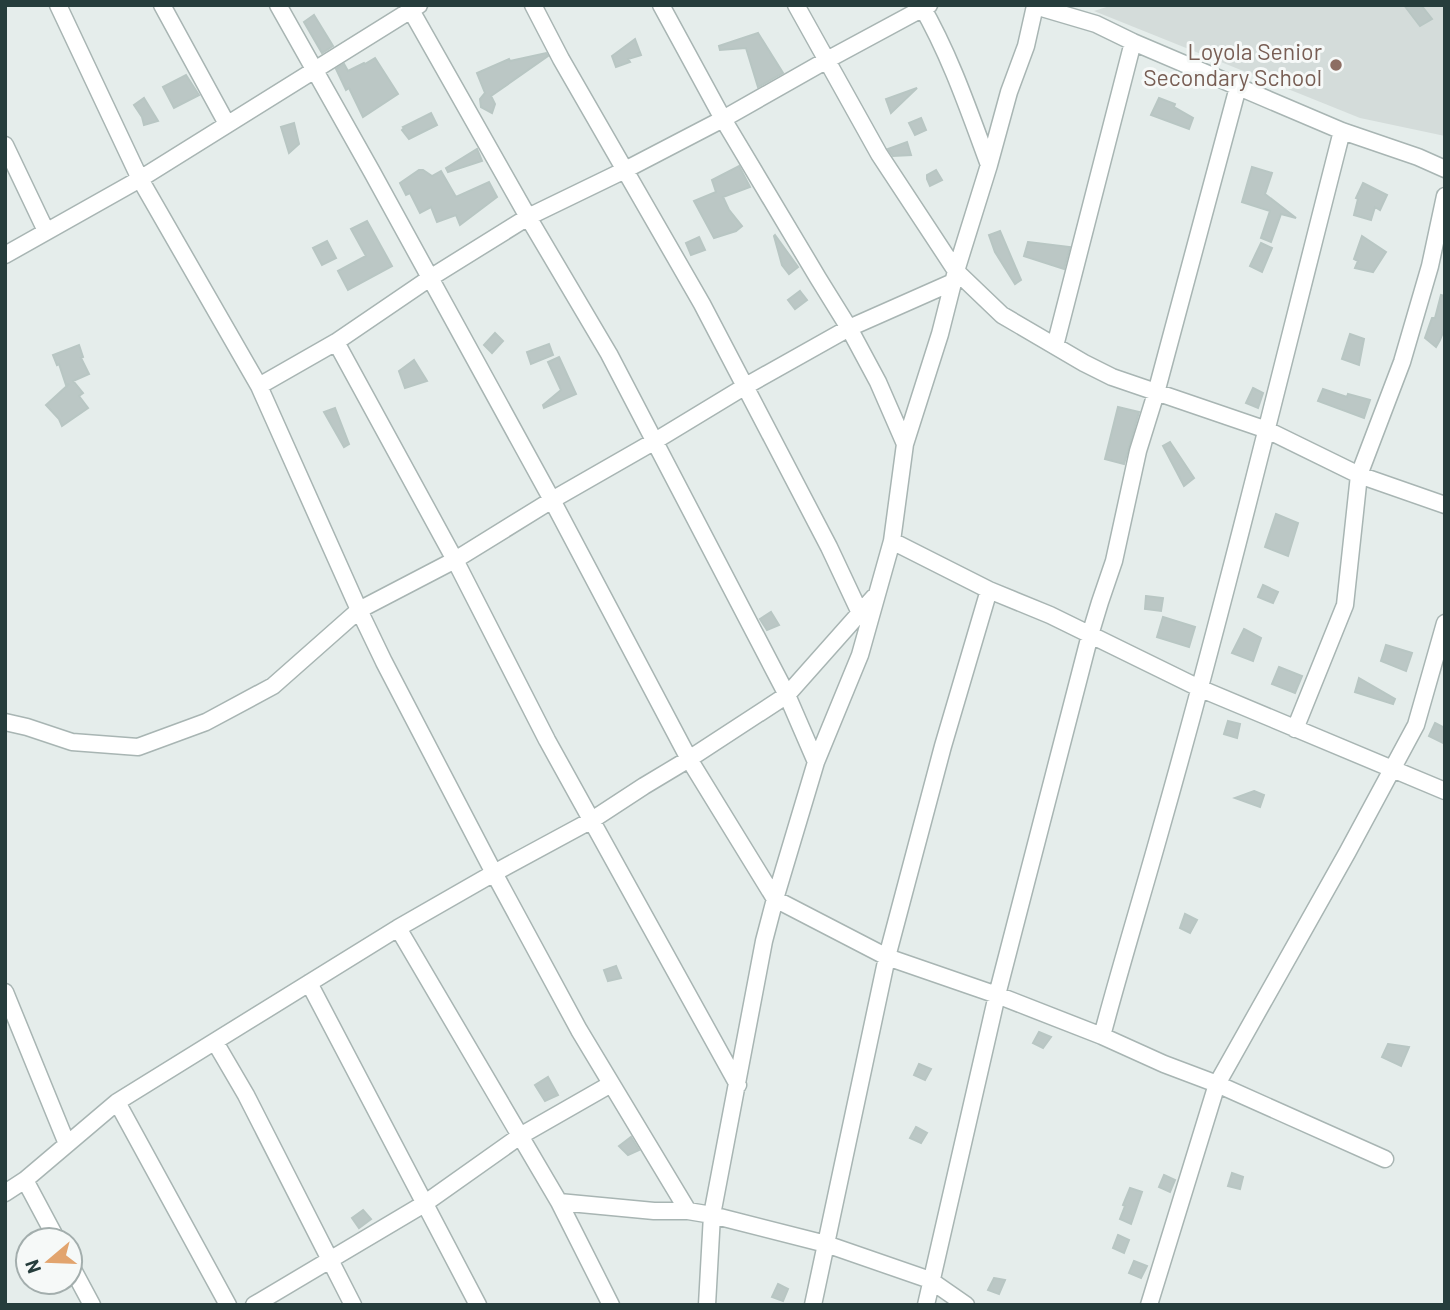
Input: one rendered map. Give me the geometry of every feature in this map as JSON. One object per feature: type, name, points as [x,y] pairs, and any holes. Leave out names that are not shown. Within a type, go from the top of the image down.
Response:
[{"type":"street","points":[[58,5],[140,179],[259,386],[359,610],[494,873],[579,1030],[688,1211]]},
{"type":"street","points":[[162,5],[227,124]]},
{"type":"street","points":[[278,5],[552,500],[690,759],[775,900],[887,957],[997,995],[1102,1036],[1385,1159]]},
{"type":"street","points":[[533,5],[702,304],[829,547],[860,613]]},
{"type":"street","points":[[661,5],[723,118],[849,328],[878,382],[905,443]]},
{"type":"street","points":[[796,5],[879,154],[955,277],[1002,316],[1112,377],[1267,429],[1359,475],[1445,505]]},
{"type":"street","points":[[259,386],[336,342],[430,278],[528,217],[723,118],[925,6],[989,165]]},
{"type":"street","points":[[707,1305],[712,1215],[764,942],[816,762],[860,654],[892,541],[905,443],[940,334],[1009,92],[1026,46],[1035,6],[1096,23],[1342,131],[1445,169]]},
{"type":"street","points":[[5,255],[140,179],[413,7],[528,217],[609,354],[787,695],[816,762]]},
{"type":"street","points":[[1055,346],[1133,41]]},
{"type":"street","points":[[926,1305],[997,995],[1090,635],[1114,561],[1138,451],[1238,87]]},
{"type":"street","points":[[1102,1036],[1199,688],[1342,131]]},
{"type":"street","points":[[5,145],[46,231]]},
{"type":"street","points":[[1295,729],[1345,605],[1359,475],[1402,362],[1430,266],[1445,196]]},
{"type":"street","points":[[5,722],[72,742],[138,747],[206,722],[273,685],[359,610],[455,560],[552,500],[849,328],[955,277]]},
{"type":"street","points":[[336,342],[455,560],[547,740],[738,1085]]},
{"type":"street","points":[[892,541],[989,590],[1050,615],[1199,688],[1445,791]]},
{"type":"street","points":[[813,1305],[887,957],[943,746],[989,590]]},
{"type":"street","points":[[5,1193],[25,1180],[117,1102],[398,928],[592,820],[787,695],[876,595]]},
{"type":"street","points":[[1149,1305],[1217,1084],[1416,725],[1445,622]]},
{"type":"street","points":[[398,928],[559,1202],[611,1305]]},
{"type":"street","points":[[309,983],[478,1305]]},
{"type":"street","points":[[5,992],[67,1144]]},
{"type":"street","points":[[215,1042],[246,1095],[353,1305]]},
{"type":"street","points":[[254,1305],[424,1204],[520,1136],[611,1084]]},
{"type":"street","points":[[117,1102],[228,1305]]},
{"type":"street","points":[[25,1180],[50,1226]]},
{"type":"street","points":[[559,1202],[712,1215],[826,1244],[930,1280],[966,1305]]},
{"type":"shaded area","name":"Loyola Senior Secondary School","points":[[1113,5],[1445,5],[1445,136],[1360,118],[1094,11]]},
{"type":"building","points":[[1404,5],[1421,5],[1432,19],[1420,26]]},
{"type":"building","points":[[314,15],[333,46],[322,53],[304,22]]},
{"type":"building","points":[[758,33],[783,73],[758,87],[746,48],[720,50],[719,46]]},
{"type":"building","points":[[635,39],[641,55],[616,67],[612,56]]},
{"type":"building","points":[[546,53],[548,56],[491,96],[495,104],[492,113],[481,107],[480,99],[485,93],[477,73],[509,59],[510,61]]},
{"type":"building","points":[[375,58],[398,94],[363,117],[336,69],[344,64],[348,71]]},
{"type":"building","points":[[186,75],[199,95],[174,108],[163,87]]},
{"type":"building","points":[[917,88],[891,113],[886,99]]},
{"type":"building","points":[[144,98],[158,121],[144,125],[134,105]]},
{"type":"building","points":[[1159,98],[1175,104],[1174,107],[1193,118],[1189,129],[1151,115]]},
{"type":"building","points":[[431,113],[437,125],[409,139],[402,130],[403,127]]},
{"type":"building","points":[[921,118],[926,130],[915,135],[909,123]]},
{"type":"building","points":[[294,123],[299,144],[289,153],[281,127]]},
{"type":"building","points":[[907,142],[911,155],[893,156],[888,149]]},
{"type":"building","points":[[477,149],[482,161],[448,172],[446,168]]},
{"type":"building","points":[[739,166],[750,187],[723,197],[729,210],[742,226],[736,231],[714,238],[694,201],[716,192],[712,180]]},
{"type":"building","points":[[1252,167],[1272,173],[1265,194],[1296,218],[1281,214],[1271,242],[1261,238],[1270,211],[1242,202]]},
{"type":"building","points":[[419,170],[432,176],[441,171],[456,197],[489,182],[497,197],[460,225],[456,215],[437,222],[431,207],[420,213],[410,193],[406,195],[400,183]]},
{"type":"building","points":[[936,170],[942,180],[930,186],[927,175]]},
{"type":"building","points":[[1363,183],[1387,195],[1380,210],[1375,207],[1371,220],[1354,215],[1358,199],[1356,198]]},
{"type":"building","points":[[367,221],[392,266],[348,290],[338,271],[366,256],[351,229]]},
{"type":"building","points":[[1000,231],[1021,280],[1015,284],[995,252],[989,235]]},
{"type":"building","points":[[775,235],[798,267],[789,274],[782,265]]},
{"type":"building","points":[[1362,236],[1386,252],[1373,272],[1355,268],[1358,261],[1354,259]]},
{"type":"building","points":[[699,237],[705,250],[691,255],[686,243]]},
{"type":"building","points":[[327,241],[336,258],[322,265],[313,248]]},
{"type":"building","points":[[1028,242],[1070,247],[1064,269],[1024,256]]},
{"type":"building","points":[[1261,243],[1272,248],[1262,272],[1250,266]]},
{"type":"building","points":[[800,291],[807,300],[795,309],[788,300]]},
{"type":"building","points":[[1441,295],[1445,296],[1445,327],[1436,347],[1425,338],[1432,318],[1435,318]]},
{"type":"building","points":[[495,333],[503,341],[492,353],[484,345]]},
{"type":"building","points":[[1350,334],[1364,339],[1359,365],[1342,359]]},
{"type":"building","points":[[549,344],[553,355],[531,364],[527,352]]},
{"type":"building","points":[[79,345],[83,357],[81,358],[89,374],[73,381],[83,393],[79,396],[88,408],[62,426],[46,405],[69,384],[66,385],[53,355]]},
{"type":"building","points":[[559,357],[576,394],[544,408],[543,405],[561,390],[548,362]]},
{"type":"building","points":[[414,360],[427,381],[405,388],[399,371]]},
{"type":"building","points":[[1253,388],[1263,393],[1258,408],[1246,403]]},
{"type":"building","points":[[1323,389],[1347,397],[1348,394],[1370,400],[1364,418],[1318,401]]},
{"type":"building","points":[[1118,407],[1139,412],[1124,464],[1105,459]]},
{"type":"building","points":[[335,408],[349,444],[344,447],[324,412]]},
{"type":"building","points":[[1170,442],[1194,478],[1184,486],[1163,446]]},
{"type":"building","points":[[1276,514],[1298,523],[1288,556],[1265,547]]},
{"type":"building","points":[[1263,585],[1278,592],[1273,603],[1258,597]]},
{"type":"building","points":[[1146,596],[1163,598],[1161,611],[1145,609]]},
{"type":"building","points":[[771,612],[779,625],[767,630],[760,619]]},
{"type":"building","points":[[1163,617],[1195,627],[1189,647],[1157,637]]},
{"type":"building","points":[[1244,629],[1261,638],[1253,661],[1232,653]]},
{"type":"building","points":[[1386,645],[1412,653],[1406,671],[1381,661]]},
{"type":"building","points":[[1279,667],[1302,676],[1295,693],[1272,684]]},
{"type":"building","points":[[1359,678],[1395,699],[1393,704],[1355,692]]},
{"type":"building","points":[[1228,721],[1240,724],[1237,738],[1224,734]]},
{"type":"building","points":[[1435,723],[1445,728],[1445,744],[1429,736]]},
{"type":"building","points":[[1254,791],[1264,795],[1260,807],[1235,798]]},
{"type":"building","points":[[1185,914],[1197,920],[1190,933],[1180,928]]},
{"type":"building","points":[[616,966],[621,978],[608,981],[604,970]]},
{"type":"building","points":[[1039,1032],[1051,1037],[1043,1048],[1033,1043]]},
{"type":"building","points":[[1388,1044],[1409,1047],[1401,1066],[1382,1057]]},
{"type":"building","points":[[919,1064],[931,1069],[925,1080],[914,1075]]},
{"type":"building","points":[[548,1077],[558,1095],[545,1101],[535,1085]]},
{"type":"building","points":[[916,1127],[927,1133],[921,1143],[910,1138]]},
{"type":"building","points":[[631,1137],[639,1150],[628,1155],[619,1146]]},
{"type":"building","points":[[1232,1173],[1243,1177],[1240,1189],[1228,1186]]},
{"type":"building","points":[[1164,1175],[1175,1180],[1170,1192],[1159,1187]]},
{"type":"building","points":[[1130,1188],[1142,1192],[1131,1224],[1120,1219]]},
{"type":"building","points":[[363,1210],[371,1219],[359,1228],[352,1218]]},
{"type":"building","points":[[1118,1235],[1129,1240],[1124,1253],[1113,1248]]},
{"type":"building","points":[[1134,1261],[1147,1266],[1141,1278],[1129,1273]]},
{"type":"building","points":[[994,1278],[1005,1280],[999,1294],[988,1290]]},
{"type":"building","points":[[778,1284],[788,1289],[783,1301],[772,1297]]},
{"type":"place","name":"Loyola Senior Secondary School","points":[[1336,65]]}]
